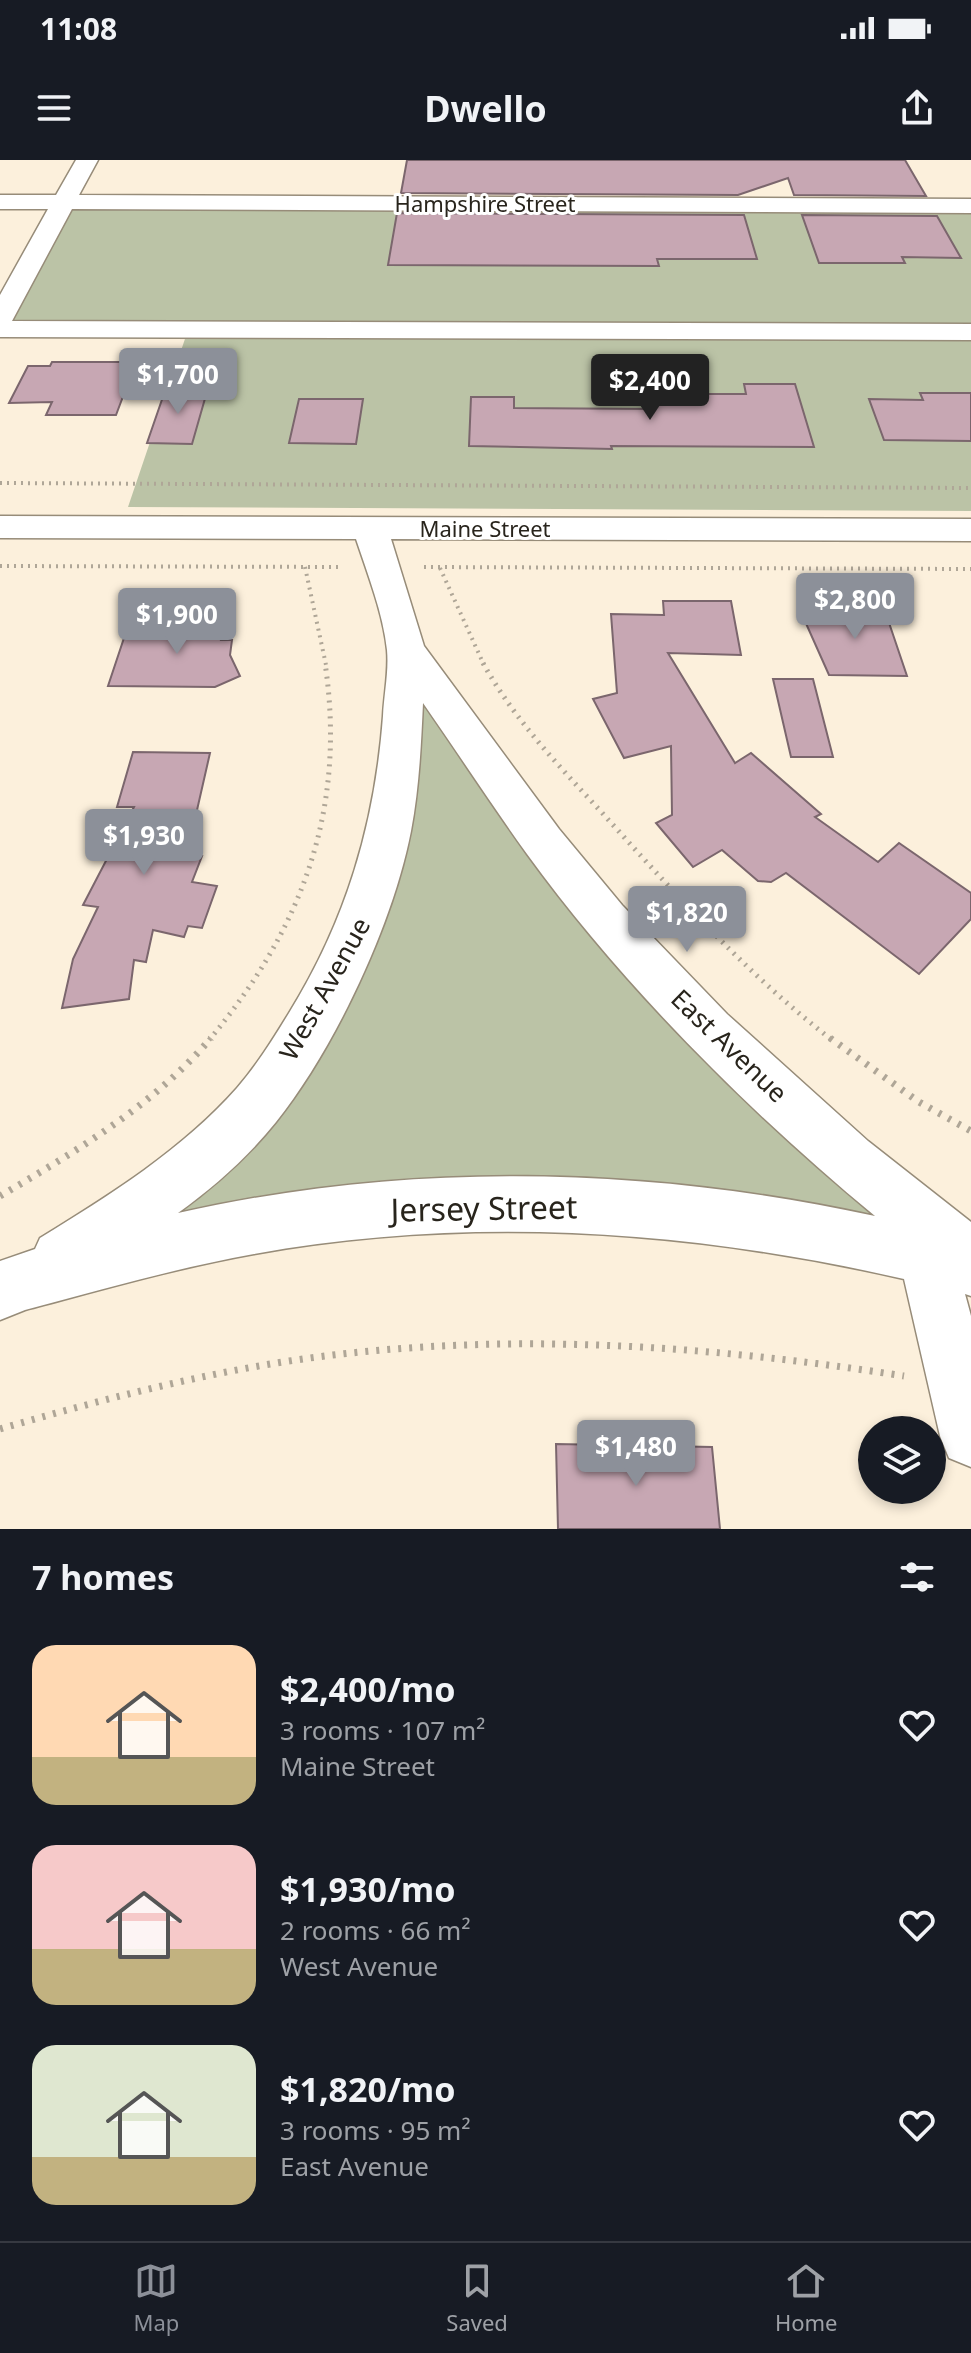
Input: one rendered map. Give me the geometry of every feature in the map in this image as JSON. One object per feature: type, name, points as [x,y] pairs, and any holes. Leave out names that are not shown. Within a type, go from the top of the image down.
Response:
[{"type":"street","points":[[0,319],[87,160]]},
{"type":"street","name":"Hampshire Street","points":[[0,202],[971,206]]},
{"type":"street","points":[[0,329],[971,332]]},
{"type":"street","name":"Maine Street","points":[[0,527],[376,548],[971,530]]},
{"type":"street","name":"West Avenue","points":[[10,1287],[132,1214],[205,1157],[256,1105],[302,1039],[340,970],[369,907],[390,841],[402,761],[405,648],[376,548]]},
{"type":"street","name":"East Avenue","points":[[405,648],[543,842],[606,919],[709,1030],[956,1260]]},
{"type":"street","name":"Jersey Street","points":[[10,1287],[197,1237],[316,1217],[450,1206],[544,1204],[690,1212],[835,1235],[956,1260]]},
{"type":"street","points":[[956,1260],[965,1411]]},
{"type":"path","points":[[0,483],[971,488]]},
{"type":"path","points":[[0,566],[305,567],[376,548],[440,568],[971,569]]},
{"type":"path","points":[[0,1196],[68,1158],[143,1104],[193,1058],[236,1009],[263,973],[285,934],[312,866],[329,787],[331,719],[326,661],[305,567]]},
{"type":"path","points":[[440,568],[467,635],[497,688],[541,745],[694,913],[779,995],[872,1071],[971,1131]]},
{"type":"path","points":[[0,1429],[70,1408],[240,1369],[378,1349],[541,1342],[668,1345],[810,1360],[965,1411]]},
{"type":"green space","points":[[71,208],[971,211],[971,511],[128,507],[188,330],[7,329]]},
{"type":"green space","points":[[410,661],[471,750],[952,1252],[349,1205],[142,1215],[319,1028]]},
{"type":"building","points":[[407,160],[905,160],[926,196],[794,195],[788,178],[738,195],[401,193]]},
{"type":"building","points":[[397,213],[744,215],[757,259],[657,259],[659,266],[388,265]]},
{"type":"building","points":[[802,215],[937,216],[961,258],[902,257],[905,263],[819,263]]},
{"type":"building","points":[[52,362],[136,362],[116,415],[46,415],[52,402],[9,403],[28,366],[50,366]]},
{"type":"building","points":[[744,384],[795,384],[814,447],[611,446],[612,449],[469,446],[471,397],[514,397],[514,408],[650,409],[648,394],[746,394]]},
{"type":"building","points":[[166,388],[208,388],[192,444],[147,443]]},
{"type":"building","points":[[920,393],[971,393],[971,441],[884,440],[869,399],[923,400]]},
{"type":"building","points":[[299,399],[363,399],[356,444],[289,443]]},
{"type":"building","points":[[663,601],[731,601],[741,655],[668,653],[735,763],[751,753],[821,814],[815,817],[878,862],[899,843],[971,893],[971,919],[919,974],[786,873],[771,882],[758,881],[722,850],[693,867],[656,823],[672,815],[671,746],[624,758],[593,699],[617,693],[611,614],[664,615]]},
{"type":"building","points":[[824,607],[884,608],[907,676],[829,675],[800,610]]},
{"type":"building","points":[[165,617],[226,617],[221,640],[232,640],[230,655],[240,676],[215,687],[108,686],[125,635],[160,635]]},
{"type":"building","points":[[773,679],[813,679],[833,757],[791,757]]},
{"type":"building","points":[[133,752],[210,753],[187,854],[202,856],[192,882],[217,886],[202,928],[188,926],[184,937],[153,930],[146,962],[134,960],[129,999],[62,1008],[73,959],[98,907],[83,905],[134,807],[117,807]]},
{"type":"building","points":[[556,1444],[712,1447],[720,1529],[558,1529]]}]
